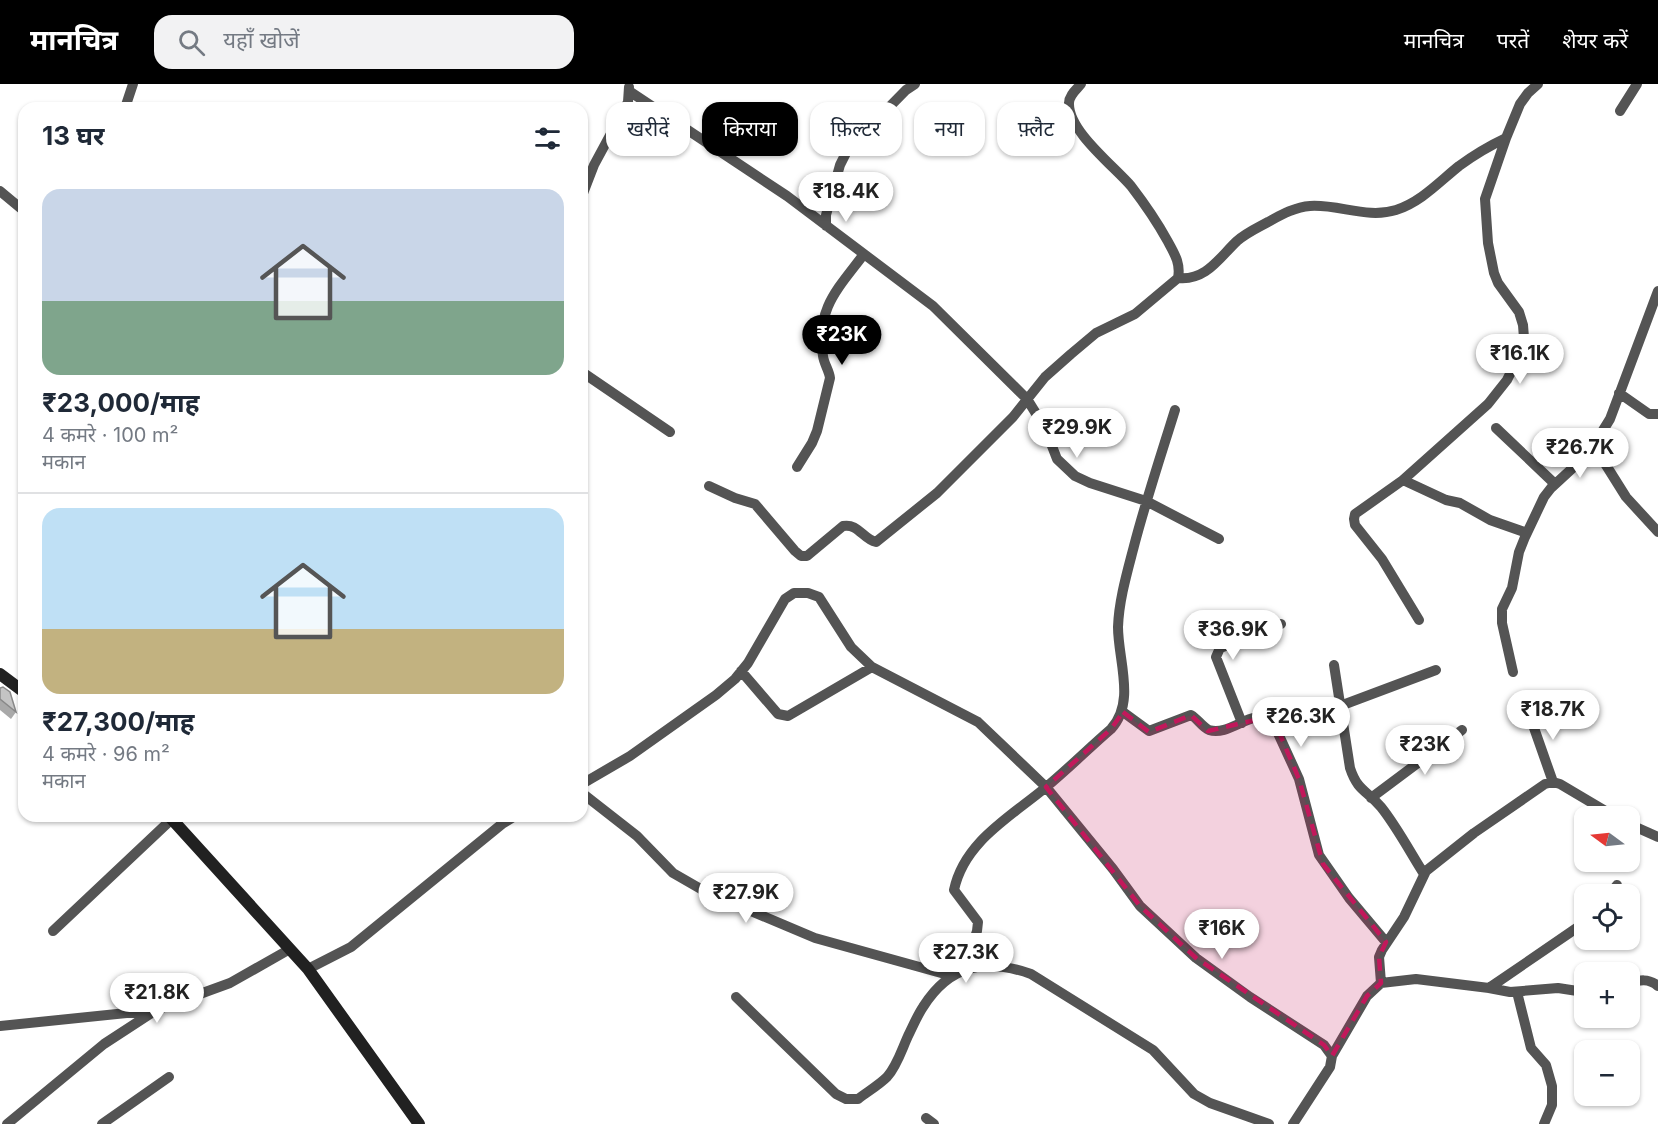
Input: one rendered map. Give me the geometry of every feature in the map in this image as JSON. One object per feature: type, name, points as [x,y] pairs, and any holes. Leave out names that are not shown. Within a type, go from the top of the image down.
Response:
[{"type":"street","points":[[128,102],[133,84]]},
{"type":"street","points":[[826,226],[826,215],[840,165],[848,149],[906,90],[915,84]]},
{"type":"street","points":[[709,486],[755,504],[801,556],[807,556],[843,526],[848,525],[854,526],[876,543],[937,493],[1013,417],[1045,377],[1079,347],[1096,333],[1134,314],[1178,278],[1180,270],[1178,260],[1154,217],[1124,179],[1089,143],[1071,115],[1068,104],[1070,97],[1081,84]]},
{"type":"street","points":[[1419,620],[1382,559],[1355,525],[1355,514],[1403,480],[1488,404],[1507,380],[1518,358],[1524,338],[1523,325],[1520,312],[1498,283],[1494,273],[1484,208],[1487,191],[1525,88],[1538,84]]},
{"type":"street","points":[[1620,111],[1637,84]]},
{"type":"street","points":[[588,180],[633,88],[787,196],[933,306],[1027,399],[1045,428],[1057,459],[1075,476],[1146,501],[1219,539]]},
{"type":"street","points":[[1178,278],[1195,277],[1221,260],[1247,232],[1300,208],[1318,206],[1360,212],[1387,212],[1410,204],[1477,153],[1506,138]]},
{"type":"street","points":[[0,191],[18,206]]},
{"type":"street","points":[[797,467],[817,431],[830,378],[823,359],[822,319],[830,299],[864,254]]},
{"type":"street","points":[[1513,672],[1502,623],[1502,609],[1512,588],[1527,533],[1544,497],[1594,446],[1610,419],[1658,291]]},
{"type":"street","points":[[588,376],[670,432]]},
{"type":"street","points":[[1619,393],[1649,414],[1658,414]]},
{"type":"street","points":[[964,970],[978,922],[954,890],[967,857],[985,836],[1046,787],[1111,729],[1123,712],[1124,697],[1118,629],[1120,605],[1146,501],[1175,410]]},
{"type":"street","points":[[1496,428],[1555,484]]},
{"type":"street","points":[[1594,446],[1626,497],[1658,532]]},
{"type":"street","points":[[1403,480],[1446,500],[1460,503],[1490,520],[1527,533]]},
{"type":"street","points":[[588,780],[630,756],[716,695],[748,663],[785,599],[794,593],[808,593],[819,597],[851,647],[872,667],[978,722],[1046,787],[1140,906],[1196,958],[1233,986],[1324,1045],[1332,1056]]},
{"type":"street","points":[[1242,723],[1216,657],[1217,652],[1220,648],[1281,624]]},
{"type":"street","points":[[1334,665],[1352,774],[1359,788],[1383,809],[1424,873]]},
{"type":"street","points":[[741,671],[778,714],[788,716],[872,667]]},
{"type":"street","points":[[1340,706],[1436,670]]},
{"type":"street","points":[[0,674],[18,688]]},
{"type":"street","points":[[1527,708],[1553,782]]},
{"type":"street","points":[[1123,712],[1149,731],[1191,715],[1197,718],[1206,729],[1211,730],[1219,730],[1262,716],[1268,717],[1276,725],[1299,779],[1319,855],[1349,898],[1386,942]]},
{"type":"street","points":[[1371,798],[1462,730]]},
{"type":"street","points":[[1381,983],[1379,957],[1386,942],[1404,917],[1424,873],[1432,865],[1545,784],[1553,782],[1560,784],[1597,806]]},
{"type":"street","points":[[588,798],[637,836],[673,873],[706,892],[816,938],[952,976]]},
{"type":"street","points":[[53,931],[167,822]]},
{"type":"street","points":[[176,822],[308,969],[419,1124]]},
{"type":"street","points":[[308,969],[351,948],[506,822]]},
{"type":"street","points":[[1640,829],[1658,837]]},
{"type":"street","points":[[1489,988],[1574,930]]},
{"type":"street","points":[[7,1124],[104,1044],[156,1010],[230,983],[290,949]]},
{"type":"street","points":[[736,997],[836,1094],[846,1099],[858,1099],[886,1078],[922,1007],[940,986],[964,970],[976,967],[1010,966],[1031,974],[1153,1050],[1194,1094],[1210,1103],[1269,1124]]},
{"type":"street","points":[[1293,1124],[1330,1067],[1332,1056],[1367,996],[1381,983],[1416,979],[1517,992],[1558,988],[1574,990]]},
{"type":"street","points":[[1640,981],[1656,982]]},
{"type":"street","points":[[1517,992],[1531,1048],[1546,1065],[1552,1086],[1552,1105],[1544,1124]]},
{"type":"street","points":[[0,1026],[156,1010]]},
{"type":"street","points":[[102,1124],[169,1077]]},
{"type":"highlighted area","points":[[1123,712],[1149,732],[1191,715],[1208,731],[1268,717],[1276,725],[1299,779],[1323,864],[1386,942],[1379,957],[1381,983],[1367,996],[1332,1056],[1324,1045],[1196,958],[1140,906],[1046,787],[1111,729]]},
{"type":"building","points":[[3,687],[10,692],[16,712],[0,699],[0,688]]}]
